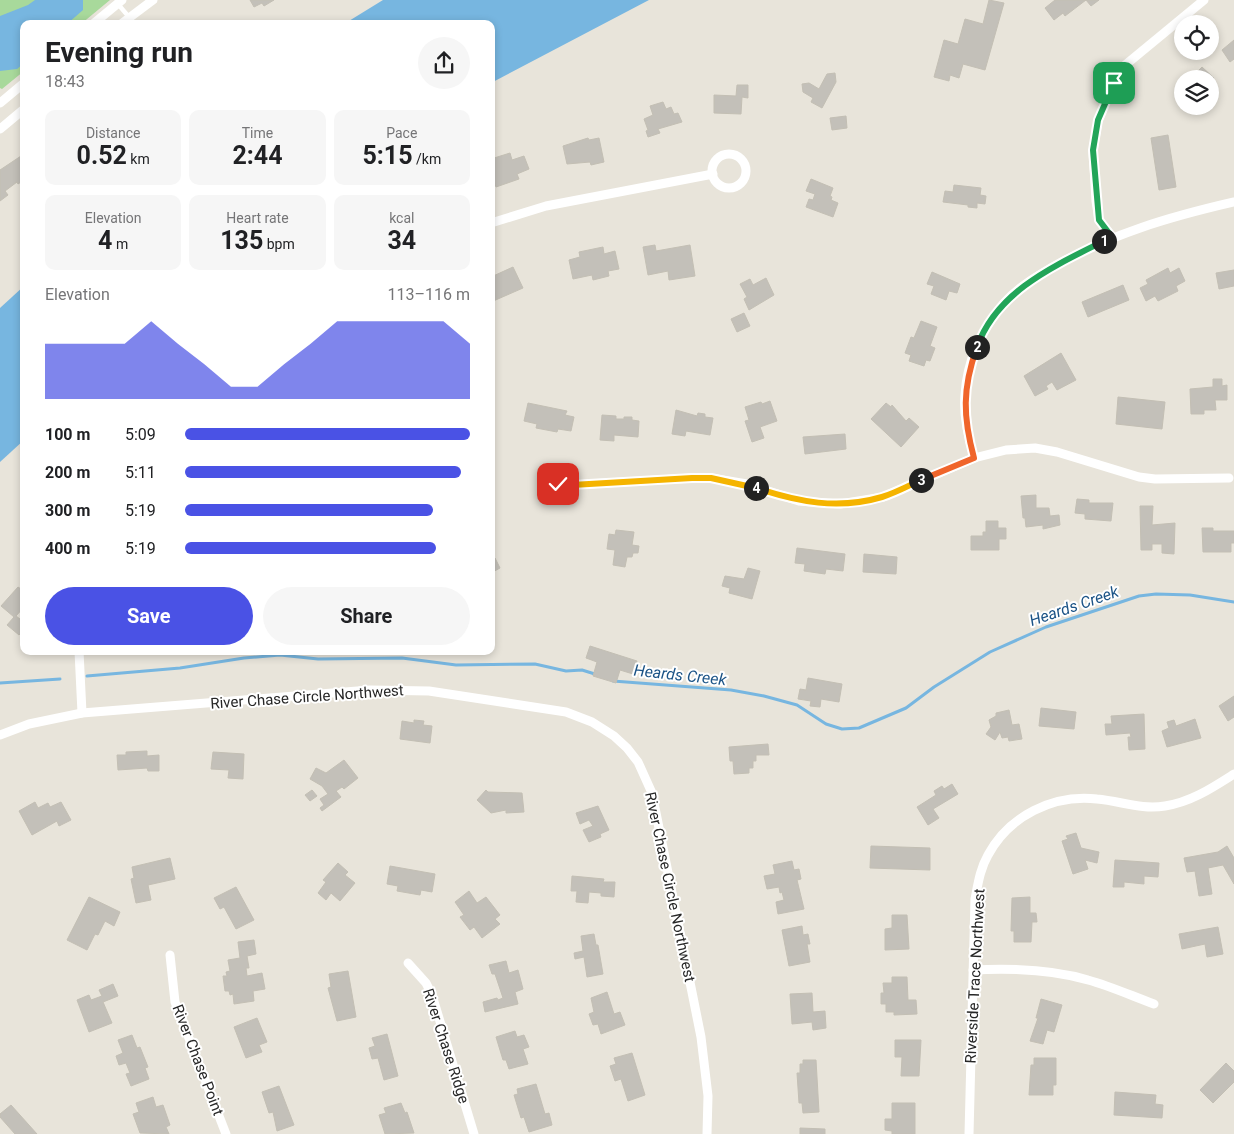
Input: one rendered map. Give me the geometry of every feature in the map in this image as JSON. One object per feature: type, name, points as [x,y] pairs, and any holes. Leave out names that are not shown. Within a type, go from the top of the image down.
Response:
[{"type":"street","points":[[126,20],[153,0]]},
{"type":"street","points":[[1112,237],[1099,220],[1096,201],[1093,150],[1098,120],[1114,83],[1124,66],[1204,0]]},
{"type":"street","points":[[97,20],[120,2]]},
{"type":"street","points":[[0,103],[20,86]]},
{"type":"street","points":[[0,128],[20,111]]},
{"type":"street","points":[[495,222],[546,206],[712,174]]},
{"type":"street","points":[[974,458],[966,428],[964,395],[971,364],[987,325],[1006,301],[1028,282],[1112,237],[1190,212],[1234,202]]},
{"type":"street","points":[[544,481],[572,485],[711,478],[747,484],[799,501],[840,504],[883,497],[974,458],[1006,450],[1035,448],[1057,452],[1139,477],[1155,479],[1229,478]]},
{"type":"street","points":[[78,655],[82,713]]},
{"type":"street","name":"River Chase Circle Northwest","points":[[0,735],[29,724],[82,713],[370,690],[429,691],[566,712],[592,722],[614,736],[638,762],[652,793],[702,1037],[708,1096],[707,1134]]},
{"type":"street","name":"Riverside Trace Northwest","points":[[969,1134],[975,899],[980,873],[997,841],[1021,818],[1046,804],[1073,798],[1098,799],[1144,808],[1164,806],[1182,802],[1204,793],[1234,774]]},
{"type":"street","name":"River Chase Point","points":[[170,955],[175,1002],[226,1134]]},
{"type":"street","name":"River Chase Ridge","points":[[408,963],[426,983],[432,995],[474,1134]]},
{"type":"street","points":[[973,970],[1010,968],[1052,972],[1088,980],[1154,1004]]},
{"type":"lane","points":[[120,2],[129,17]]},
{"type":"green space","points":[[0,0],[110,0],[86,20],[20,20],[20,74],[2,89],[0,88]]},
{"type":"water","points":[[35,0],[83,0],[83,10],[72,20],[20,20],[20,66],[17,69],[0,71],[0,16],[28,5]]},
{"type":"water","points":[[383,0],[649,0],[495,81],[495,20],[350,20]]},
{"type":"water","points":[[20,290],[20,444],[0,462],[0,308]]},
{"type":"building","points":[[250,0],[274,0],[264,6],[262,3],[254,7]]},
{"type":"building","points":[[989,0],[1004,3],[985,70],[963,64],[959,78],[950,75],[949,81],[934,77],[944,40],[958,44],[965,19],[983,24]]},
{"type":"building","points":[[1055,0],[1086,0],[1065,16],[1063,13],[1054,20],[1045,8]]},
{"type":"building","points":[[1086,0],[1099,0],[1091,6]]},
{"type":"building","points":[[1234,40],[1234,59],[1230,62],[1222,50]]},
{"type":"building","points":[[835,73],[836,82],[822,108],[811,102],[813,98],[803,92],[802,84],[809,83],[819,89],[827,74]]},
{"type":"building","points":[[737,85],[748,85],[748,98],[742,97],[741,114],[714,113],[714,95],[736,96]]},
{"type":"building","points":[[663,102],[666,109],[671,107],[674,114],[678,113],[682,122],[658,129],[660,133],[648,137],[646,131],[648,130],[644,119],[653,115],[650,106]]},
{"type":"building","points":[[846,116],[847,128],[832,130],[830,118]]},
{"type":"building","points":[[1168,135],[1176,187],[1159,190],[1151,138]]},
{"type":"building","points":[[588,138],[589,140],[599,138],[604,162],[591,165],[590,162],[567,164],[563,146]]},
{"type":"building","points":[[510,153],[512,160],[524,156],[529,169],[517,174],[519,179],[496,187],[495,158]]},
{"type":"building","points":[[20,157],[20,183],[18,184],[17,182],[5,191],[8,195],[0,201],[0,170]]},
{"type":"building","points":[[811,179],[833,188],[830,196],[832,197],[831,200],[838,203],[833,217],[806,207],[809,199],[813,200],[815,194],[806,191]]},
{"type":"building","points":[[954,185],[981,188],[980,195],[986,196],[985,204],[977,203],[977,208],[943,202],[945,191],[953,192]]},
{"type":"building","points":[[655,245],[656,251],[690,245],[695,276],[669,280],[668,271],[648,275],[643,247]]},
{"type":"building","points":[[603,247],[604,254],[615,251],[619,269],[608,271],[609,276],[593,280],[592,275],[573,279],[569,260],[580,257],[579,252]]},
{"type":"building","points":[[513,267],[523,288],[495,300],[495,275]]},
{"type":"building","points":[[1168,268],[1170,273],[1179,268],[1185,281],[1176,286],[1178,291],[1158,301],[1155,296],[1146,301],[1140,288],[1148,284],[1146,280]]},
{"type":"building","points":[[1234,270],[1234,286],[1219,289],[1216,273]]},
{"type":"building","points":[[932,272],[960,284],[957,293],[949,291],[946,300],[931,294],[934,286],[927,284]]},
{"type":"building","points":[[766,278],[774,295],[749,310],[744,299],[747,297],[740,284],[750,279],[753,285]]},
{"type":"building","points":[[1123,285],[1129,300],[1088,317],[1082,302]]},
{"type":"building","points":[[744,313],[750,326],[737,332],[731,319]]},
{"type":"building","points":[[921,321],[937,327],[930,346],[935,348],[930,361],[926,360],[924,366],[909,361],[911,355],[905,353],[911,337],[914,338]]},
{"type":"building","points":[[1061,353],[1076,380],[1057,390],[1052,382],[1046,386],[1048,389],[1035,396],[1024,376]]},
{"type":"building","points":[[1213,379],[1222,379],[1222,386],[1227,385],[1227,400],[1215,400],[1216,410],[1204,410],[1204,414],[1191,414],[1190,389],[1213,387]]},
{"type":"building","points":[[1118,397],[1165,402],[1162,429],[1116,424]]},
{"type":"building","points":[[770,401],[777,421],[760,427],[764,438],[752,442],[745,421],[749,420],[745,407]]},
{"type":"building","points":[[528,403],[567,411],[565,415],[574,417],[571,431],[558,429],[557,432],[536,428],[537,424],[524,421]]},
{"type":"building","points":[[886,403],[891,407],[892,405],[906,421],[909,418],[919,427],[901,447],[871,419]]},
{"type":"building","points":[[676,410],[697,416],[698,413],[705,414],[705,417],[713,418],[710,435],[686,431],[685,436],[672,434]]},
{"type":"building","points":[[602,415],[616,416],[616,419],[632,417],[632,420],[639,421],[638,437],[614,435],[614,441],[600,440]]},
{"type":"building","points":[[845,434],[846,449],[805,454],[803,437]]},
{"type":"building","points":[[1036,495],[1036,508],[1049,508],[1050,516],[1059,515],[1060,525],[1043,529],[1043,525],[1026,527],[1025,518],[1023,518],[1021,496]]},
{"type":"building","points":[[1077,499],[1089,500],[1089,503],[1113,503],[1111,521],[1085,519],[1085,514],[1075,513]]},
{"type":"building","points":[[1140,506],[1153,506],[1152,525],[1175,523],[1174,554],[1162,553],[1162,544],[1152,544],[1152,550],[1141,550]]},
{"type":"building","points":[[986,521],[998,521],[998,528],[1006,528],[1006,539],[999,539],[999,550],[971,550],[971,536],[983,536],[983,532],[986,532]]},
{"type":"building","points":[[1202,528],[1213,528],[1213,531],[1234,531],[1234,543],[1231,543],[1231,552],[1203,552]]},
{"type":"building","points":[[616,530],[634,532],[632,545],[639,546],[638,553],[633,553],[632,557],[627,557],[625,567],[613,565],[615,550],[607,549],[609,534],[615,535]]},
{"type":"building","points":[[797,548],[845,554],[843,571],[826,569],[825,574],[804,571],[805,564],[795,563]]},
{"type":"building","points":[[864,554],[897,557],[896,574],[863,572]]},
{"type":"building","points":[[495,558],[500,568],[495,571]]},
{"type":"building","points":[[748,568],[760,571],[752,599],[729,593],[730,588],[722,586],[725,576],[744,579]]},
{"type":"building","points":[[18,587],[20,588],[20,612],[16,616],[20,619],[19,635],[7,625],[14,617],[1,606]]},
{"type":"building","points":[[590,646],[637,661],[633,674],[620,670],[616,683],[593,676],[597,662],[586,658]]},
{"type":"building","points":[[808,678],[842,684],[839,702],[821,699],[820,707],[810,706],[811,701],[798,699],[800,689],[806,690]]},
{"type":"building","points":[[1234,696],[1234,717],[1228,721],[1219,706]]},
{"type":"building","points":[[1041,708],[1076,712],[1074,729],[1039,726]]},
{"type":"building","points":[[1009,710],[1012,725],[1019,724],[1022,739],[1009,741],[1008,737],[1002,738],[1000,732],[995,740],[986,734],[991,727],[989,720],[996,716],[996,713]]},
{"type":"building","points":[[1144,714],[1145,749],[1129,750],[1128,737],[1131,737],[1130,733],[1106,735],[1105,724],[1112,724],[1111,716]]},
{"type":"building","points":[[1195,719],[1201,738],[1167,747],[1162,731],[1169,728],[1167,722],[1174,720],[1176,726]]},
{"type":"building","points":[[414,720],[424,721],[423,725],[432,726],[430,743],[400,739],[402,721],[414,723]]},
{"type":"building","points":[[768,744],[769,755],[756,755],[756,761],[753,761],[753,768],[749,768],[749,773],[734,774],[733,761],[730,761],[729,747]]},
{"type":"building","points":[[147,751],[147,756],[159,755],[159,771],[148,771],[147,768],[118,770],[117,755],[126,755],[126,752]]},
{"type":"building","points":[[213,752],[244,754],[243,779],[228,778],[229,770],[211,769]]},
{"type":"building","points":[[344,760],[358,778],[344,789],[342,787],[336,791],[341,797],[322,811],[320,808],[324,805],[320,799],[328,794],[322,786],[310,779],[316,768],[326,773]]},
{"type":"building","points":[[952,784],[958,794],[933,809],[939,818],[928,825],[917,807],[936,795],[934,791],[942,786],[944,789]]},
{"type":"building","points":[[312,790],[317,796],[310,801],[305,795]]},
{"type":"building","points":[[486,790],[488,792],[522,793],[524,812],[506,813],[506,810],[491,813],[477,800]]},
{"type":"building","points":[[35,802],[38,808],[48,803],[50,807],[61,802],[71,820],[59,826],[57,821],[32,835],[19,811]]},
{"type":"building","points":[[598,806],[609,830],[600,834],[601,837],[589,842],[583,830],[593,826],[589,820],[580,824],[576,813]]},
{"type":"building","points":[[1076,833],[1081,848],[1099,852],[1097,863],[1085,860],[1088,869],[1073,874],[1062,841],[1068,839],[1066,836]]},
{"type":"building","points":[[871,846],[930,848],[930,870],[870,868]]},
{"type":"building","points":[[1227,846],[1234,858],[1234,884],[1223,865],[1208,868],[1212,894],[1199,896],[1195,871],[1187,872],[1184,858],[1218,852]]},
{"type":"building","points":[[170,858],[175,879],[148,885],[151,900],[136,903],[131,879],[134,878],[132,867]]},
{"type":"building","points":[[1115,860],[1159,863],[1158,877],[1144,876],[1144,884],[1124,882],[1124,887],[1113,887]]},
{"type":"building","points":[[792,861],[794,870],[799,869],[801,879],[797,880],[804,909],[778,914],[776,902],[784,900],[782,892],[780,893],[779,887],[767,889],[764,876],[775,874],[773,865]]},
{"type":"building","points":[[338,863],[348,872],[345,875],[355,883],[340,901],[331,893],[326,900],[318,893],[326,882],[323,880]]},
{"type":"building","points":[[390,866],[435,874],[432,892],[421,890],[420,895],[397,891],[398,886],[387,884]]},
{"type":"building","points":[[572,876],[604,879],[603,882],[615,882],[614,897],[601,896],[601,893],[589,892],[588,903],[576,902],[577,891],[571,891]]},
{"type":"building","points":[[236,887],[254,920],[236,929],[224,907],[220,909],[214,898]]},
{"type":"building","points":[[469,891],[477,903],[486,897],[500,915],[495,919],[500,924],[482,938],[474,927],[470,930],[460,917],[464,915],[455,902]]},
{"type":"building","points":[[89,897],[120,912],[114,926],[105,921],[98,935],[95,934],[87,950],[67,940]]},
{"type":"building","points":[[1030,897],[1030,913],[1036,913],[1037,922],[1032,922],[1031,942],[1014,942],[1014,931],[1011,931],[1012,898]]},
{"type":"building","points":[[892,915],[907,915],[909,949],[885,950],[885,929],[892,928]]},
{"type":"building","points":[[802,926],[803,935],[808,934],[810,944],[807,944],[810,962],[789,966],[782,930]]},
{"type":"building","points":[[1218,927],[1223,954],[1207,957],[1205,944],[1182,949],[1179,934]]},
{"type":"building","points":[[594,934],[603,974],[587,977],[584,957],[575,959],[574,953],[583,951],[581,936]]},
{"type":"building","points":[[254,940],[256,954],[247,956],[249,968],[246,968],[247,976],[262,973],[265,989],[253,991],[254,1001],[234,1004],[233,994],[230,995],[229,991],[225,991],[223,976],[227,976],[226,972],[230,971],[228,960],[240,958],[238,942]]},
{"type":"building","points":[[506,961],[509,973],[518,970],[523,989],[515,992],[518,1004],[485,1012],[483,1002],[503,998],[495,974],[492,974],[489,965]]},
{"type":"building","points":[[348,971],[356,1017],[337,1021],[328,988],[331,987],[329,974]]},
{"type":"building","points":[[892,977],[907,977],[908,1000],[916,1000],[917,1014],[894,1015],[894,1012],[886,1012],[886,1004],[881,1004],[881,993],[884,993],[883,983],[892,983]]},
{"type":"building","points":[[113,984],[118,996],[103,1002],[112,1023],[89,1032],[77,1000],[89,995],[91,1000],[102,996],[99,990]]},
{"type":"building","points":[[607,992],[614,1014],[620,1012],[625,1025],[601,1034],[598,1024],[593,1025],[589,1014],[594,1012],[591,998]]},
{"type":"building","points":[[812,993],[813,1012],[825,1011],[826,1028],[813,1030],[812,1022],[792,1024],[790,994]]},
{"type":"building","points":[[1041,999],[1062,1005],[1054,1032],[1047,1030],[1043,1044],[1030,1041],[1038,1018],[1036,1018]]},
{"type":"building","points":[[257,1018],[267,1042],[259,1045],[262,1052],[246,1058],[234,1027]]},
{"type":"building","points":[[515,1031],[517,1037],[524,1035],[529,1047],[523,1049],[528,1064],[509,1069],[506,1060],[503,1060],[496,1037]]},
{"type":"building","points":[[387,1034],[398,1076],[384,1080],[378,1058],[372,1059],[369,1048],[375,1046],[372,1038]]},
{"type":"building","points":[[132,1035],[137,1048],[140,1047],[148,1067],[145,1068],[149,1079],[131,1086],[126,1074],[130,1073],[126,1063],[119,1065],[116,1056],[123,1053],[118,1040]]},
{"type":"building","points":[[895,1040],[921,1040],[919,1076],[901,1076],[902,1057],[895,1057]]},
{"type":"building","points":[[632,1053],[645,1095],[628,1101],[621,1079],[615,1081],[610,1066],[616,1064],[614,1058]]},
{"type":"building","points":[[1034,1058],[1056,1058],[1056,1085],[1053,1085],[1053,1095],[1029,1095],[1031,1065],[1034,1065]]},
{"type":"building","points":[[803,1060],[816,1060],[819,1112],[803,1113],[802,1103],[799,1103],[797,1073],[800,1073],[800,1064],[803,1064]]},
{"type":"building","points":[[1226,1063],[1234,1071],[1234,1082],[1213,1103],[1200,1090]]},
{"type":"building","points":[[536,1084],[545,1114],[549,1113],[552,1125],[529,1132],[524,1117],[521,1118],[514,1095],[518,1094],[517,1089]]},
{"type":"building","points":[[279,1086],[294,1125],[277,1131],[273,1112],[269,1113],[262,1092]]},
{"type":"building","points":[[1115,1092],[1156,1095],[1155,1104],[1163,1105],[1162,1118],[1114,1115]]},
{"type":"building","points":[[153,1097],[156,1107],[163,1105],[170,1125],[166,1127],[169,1134],[140,1133],[133,1114],[139,1112],[136,1103]]},
{"type":"building","points":[[401,1103],[405,1113],[407,1112],[414,1133],[385,1134],[379,1115],[386,1113],[384,1108]]},
{"type":"building","points":[[892,1103],[915,1103],[915,1134],[892,1134],[892,1131],[885,1130],[885,1119],[892,1119]]},
{"type":"building","points":[[11,1105],[37,1134],[15,1134],[0,1117],[0,1114]]},
{"type":"building","points":[[800,1128],[825,1129],[825,1134],[800,1134]]},
{"type":"waterway","name":"Heards Creek","points":[[613,681],[731,690],[764,696],[797,705],[826,724],[842,729],[859,728],[906,708],[934,687],[990,652],[1046,627],[1139,596],[1156,594],[1190,595],[1234,602]]},
{"type":"waterway","name":"Heards Creek","points":[[87,676],[180,668],[244,658],[280,655],[318,659],[402,658],[456,665],[535,664],[566,671],[582,670],[598,675]]},
{"type":"waterway","name":"Heards Creek","points":[[0,683],[60,679]]},
{"type":"route","points":[[558,484],[572,485],[711,478],[747,484],[799,501],[819,504],[840,504],[863,502],[883,497],[974,458],[966,428],[964,395],[971,364],[987,325],[1006,301],[1028,282],[1112,237],[1099,220],[1093,150],[1098,120],[1114,83]]}]
